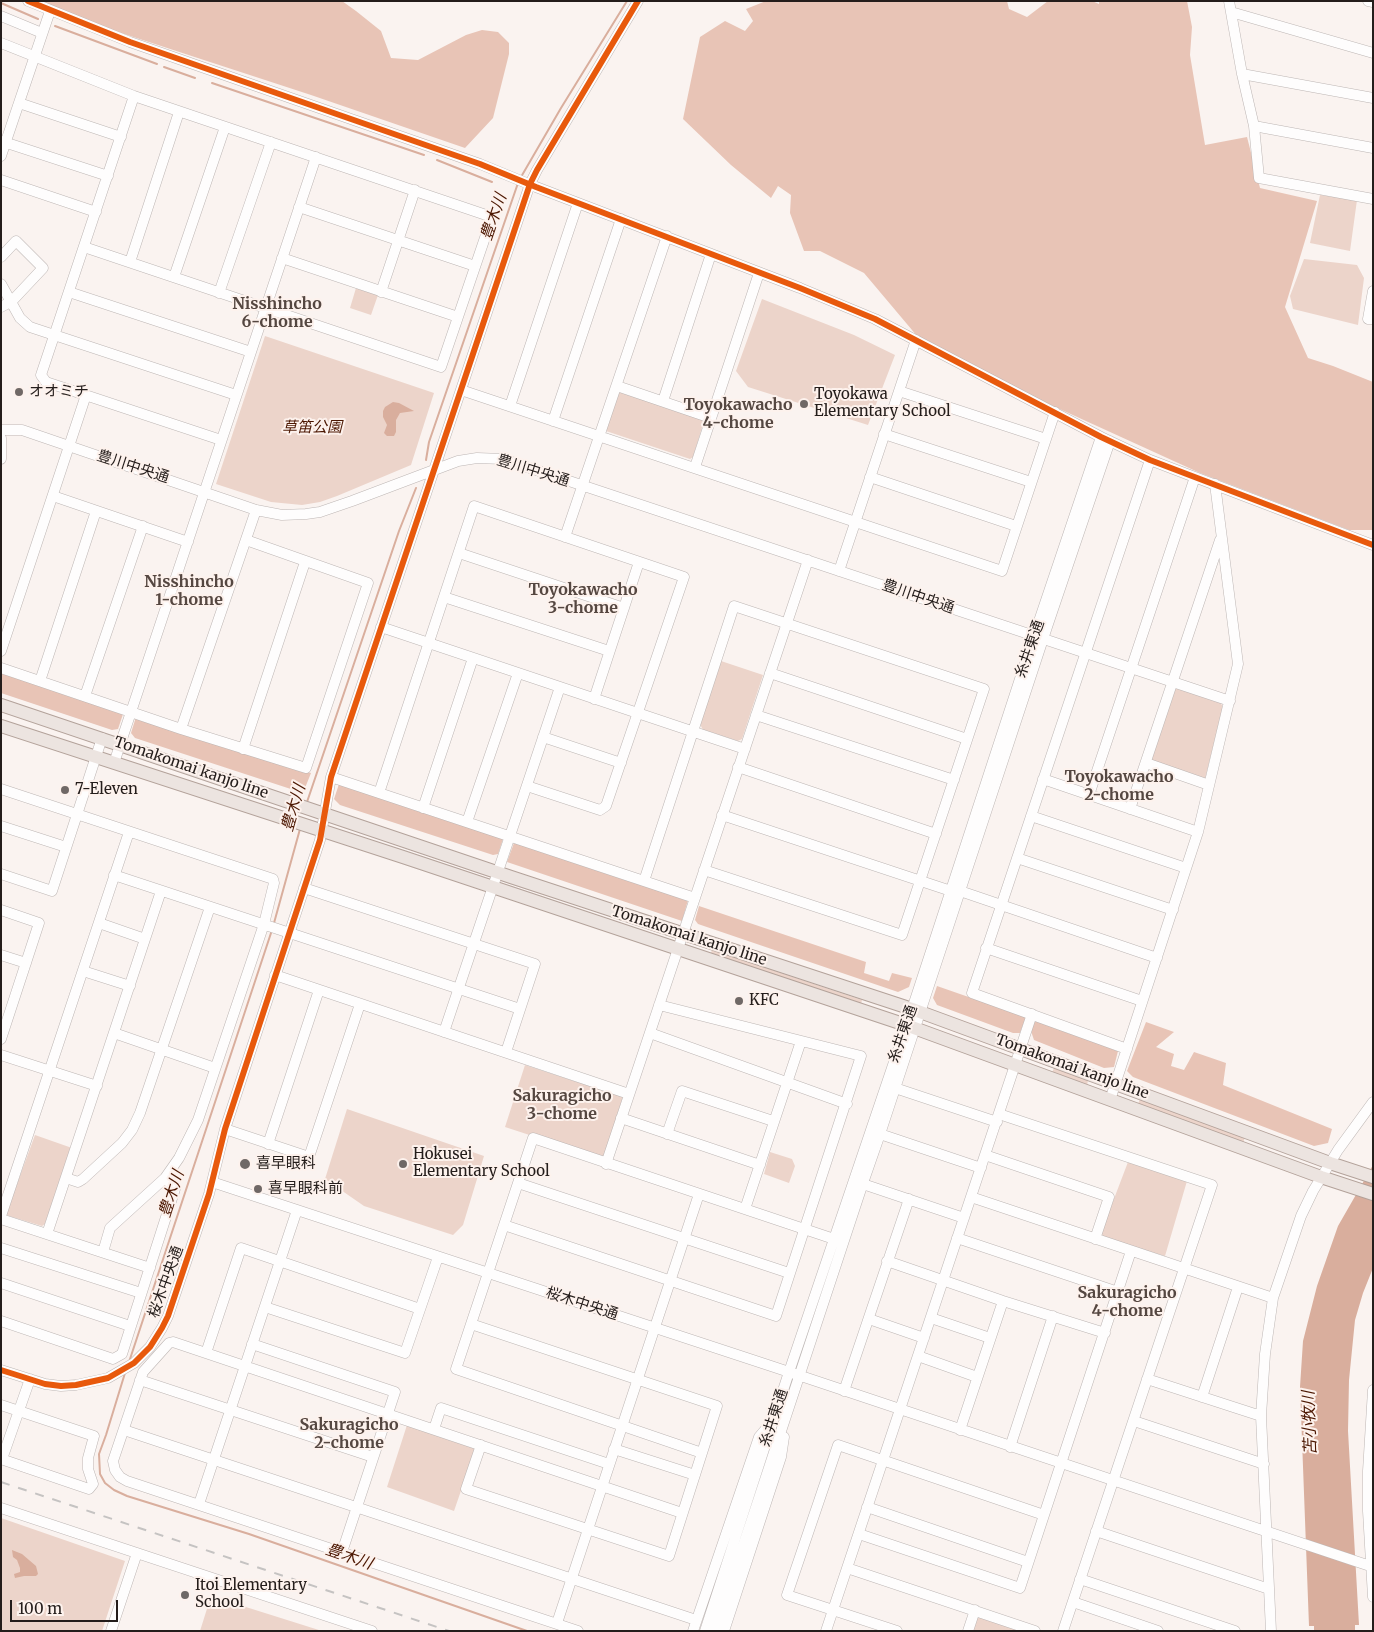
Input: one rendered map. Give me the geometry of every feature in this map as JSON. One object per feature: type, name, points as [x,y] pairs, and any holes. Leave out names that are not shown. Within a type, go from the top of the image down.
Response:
[{"type":"main road","name":"Tomakomai kanjo line","points":[[1,705],[498,873],[916,1011],[1330,1163],[1373,1177]]},
{"type":"main road","name":"Tomakomai kanjo line","points":[[1,726],[293,821],[910,1027],[1320,1177],[1373,1194]]},
{"type":"street","points":[[28,1],[139,45],[436,148],[875,319],[1150,460],[1373,545]]},
{"type":"street","points":[[212,1182],[225,1130],[304,888],[320,812],[331,777],[435,469],[527,183],[537,170],[638,1]]},
{"type":"street","points":[[1229,1],[1242,74],[1254,126],[1259,178],[1373,199]]},
{"type":"street","points":[[1368,1],[1373,2]]},
{"type":"street","points":[[1,156],[4,142],[20,103],[50,11]]},
{"type":"street","points":[[1231,12],[1373,53]]},
{"type":"street","points":[[1,16],[42,33]]},
{"type":"street","points":[[1,43],[179,112],[492,217],[441,367],[84,247]]},
{"type":"street","points":[[1242,74],[1373,98]]},
{"type":"street","points":[[134,96],[42,375],[46,382],[221,440]]},
{"type":"street","points":[[20,103],[121,137]]},
{"type":"street","points":[[130,262],[179,112]]},
{"type":"street","points":[[1254,126],[1373,148]]},
{"type":"street","points":[[174,277],[225,127]]},
{"type":"street","points":[[4,142],[108,176]]},
{"type":"street","points":[[219,293],[271,142]]},
{"type":"street","points":[[114,763],[316,157]]},
{"type":"street","points":[[1,180],[96,212]]},
{"type":"street","points":[[381,292],[415,190]]},
{"type":"street","points":[[510,406],[578,203]]},
{"type":"street","points":[[299,207],[475,266]]},
{"type":"street","points":[[553,421],[621,219]]},
{"type":"street","points":[[565,537],[666,236]]},
{"type":"street","points":[[1,258],[16,241],[43,268],[12,301],[1,307]]},
{"type":"street","points":[[663,401],[711,254]]},
{"type":"street","points":[[282,258],[458,317]]},
{"type":"street","points":[[695,467],[759,273]]},
{"type":"street","points":[[1,284],[20,318],[30,327],[236,395]]},
{"type":"street","points":[[1373,291],[1368,318],[1373,320]]},
{"type":"street","points":[[69,292],[251,352]]},
{"type":"street","points":[[839,571],[916,340]]},
{"type":"street","points":[[617,386],[711,418]]},
{"type":"street","points":[[461,390],[1002,570],[1055,412]]},
{"type":"street","points":[[899,391],[1046,439]]},
{"type":"street","points":[[1,651],[86,395]]},
{"type":"street","name":"豊川中央通","points":[[1,430],[22,430],[256,510],[282,515],[320,512],[458,461],[476,458],[497,458],[1230,701]]},
{"type":"street","points":[[884,434],[1030,482]]},
{"type":"street","points":[[1,438],[1,459]]},
{"type":"street","name":"糸井東通","points":[[705,1631],[725,1584],[1106,439]]},
{"type":"street","points":[[1127,1049],[972,993],[1150,460]]},
{"type":"street","points":[[870,477],[1016,526]]},
{"type":"street","points":[[1089,795],[1195,477]]},
{"type":"street","points":[[1110,1100],[1198,832],[1238,664],[1215,484]]},
{"type":"street","points":[[53,496],[188,542]]},
{"type":"street","points":[[379,793],[474,506],[684,577],[606,806],[600,810],[527,786]]},
{"type":"street","points":[[181,729],[256,510]]},
{"type":"street","points":[[40,681],[96,511]]},
{"type":"street","points":[[85,696],[143,526]]},
{"type":"street","points":[[1130,809],[1221,536]]},
{"type":"street","points":[[1,668],[181,729],[306,768],[368,583],[246,540]]},
{"type":"street","points":[[459,553],[624,608]]},
{"type":"street","points":[[606,1164],[808,560]]},
{"type":"street","points":[[243,749],[305,562]]},
{"type":"street","points":[[594,698],[639,562]]},
{"type":"street","points":[[444,597],[609,651]]},
{"type":"street","points":[[644,881],[734,606],[984,689],[902,935],[704,870]]},
{"type":"street","points":[[381,627],[744,749]]},
{"type":"street","points":[[423,808],[473,658]]},
{"type":"street","points":[[467,822],[518,673]]},
{"type":"street","points":[[770,673],[967,739]]},
{"type":"street","points":[[444,1032],[560,687]]},
{"type":"street","points":[[756,715],[954,780]]},
{"type":"street","points":[[543,737],[621,763]]},
{"type":"street","points":[[1,874],[52,891],[102,738]]},
{"type":"street","points":[[1146,763],[1209,785]]},
{"type":"street","points":[[738,767],[936,834]]},
{"type":"street","points":[[331,777],[695,898]]},
{"type":"street","points":[[1043,779],[1198,832]]},
{"type":"street","points":[[1,789],[272,880],[274,883],[270,926],[215,1068],[198,1120],[179,1158],[165,1178],[110,1228],[103,1252]]},
{"type":"street","points":[[722,815],[1157,958]]},
{"type":"street","points":[[1031,816],[1186,868]]},
{"type":"street","points":[[1,826],[66,847]]},
{"type":"street","points":[[129,832],[1,1217],[150,1268]]},
{"type":"street","points":[[1017,858],[1172,910]]},
{"type":"street","points":[[114,875],[520,1009]]},
{"type":"street","points":[[304,888],[535,964],[506,1052]]},
{"type":"street","points":[[47,1234],[161,891]]},
{"type":"street","points":[[66,1178],[78,1182],[83,1179],[122,1143],[132,1130],[162,1050],[210,907]]},
{"type":"street","points":[[1,910],[39,923],[26,963],[6,1008],[1,1038]]},
{"type":"street","points":[[99,923],[145,938]]},
{"type":"street","points":[[986,948],[1142,1001]]},
{"type":"street","points":[[1,955],[26,963]]},
{"type":"street","points":[[83,971],[130,986]]},
{"type":"street","points":[[275,975],[629,1094]]},
{"type":"street","points":[[268,1144],[319,990]]},
{"type":"street","points":[[225,1130],[309,1157],[360,1004]]},
{"type":"street","points":[[504,1225],[776,1316],[847,1104],[861,1056],[659,1004]]},
{"type":"street","points":[[826,1631],[1032,1014]]},
{"type":"street","points":[[114,1033],[215,1068]]},
{"type":"street","points":[[650,1033],[847,1104]]},
{"type":"street","points":[[745,1209],[801,1041]]},
{"type":"street","points":[[1,1055],[97,1086]]},
{"type":"street","points":[[891,1086],[1212,1185],[1063,1631]]},
{"type":"street","points":[[667,1134],[682,1091],[773,1121]]},
{"type":"street","points":[[1271,1631],[1262,1416],[1265,1354],[1273,1298],[1301,1216],[1320,1177],[1373,1102]]},
{"type":"street","points":[[621,1118],[760,1164]]},
{"type":"street","points":[[876,1133],[981,1168]]},
{"type":"street","points":[[702,1453],[456,1369],[532,1138],[839,1241]]},
{"type":"street","points":[[985,1155],[1109,1197],[1095,1239]]},
{"type":"street","points":[[1,1321],[113,1359],[122,1354],[175,1188],[165,1178]]},
{"type":"street","name":"桜木中央通","points":[[1,1370],[45,1384],[61,1386],[76,1385],[108,1378],[134,1363],[150,1347],[168,1316],[212,1182],[1369,1566]]},
{"type":"street","points":[[858,1182],[964,1218]]},
{"type":"street","points":[[518,1183],[789,1273]]},
{"type":"street","points":[[556,1623],[699,1194]]},
{"type":"street","points":[[971,1197],[1273,1298]]},
{"type":"street","points":[[844,1392],[909,1199]]},
{"type":"street","points":[[199,1504],[297,1210]]},
{"type":"street","points":[[958,1238],[1118,1292]]},
{"type":"street","points":[[1,1248],[141,1293]]},
{"type":"street","points":[[206,1353],[241,1248],[420,1309]]},
{"type":"street","points":[[859,1534],[1020,1588],[1131,1251]]},
{"type":"street","points":[[265,1307],[405,1353],[438,1257]]},
{"type":"street","points":[[887,1261],[1104,1333]]},
{"type":"street","points":[[1,1283],[130,1326]]},
{"type":"street","points":[[1202,1397],[1238,1287]]},
{"type":"street","points":[[960,1430],[1003,1301]]},
{"type":"street","points":[[1010,1447],[1053,1316]]},
{"type":"street","points":[[931,1318],[990,1338]]},
{"type":"street","points":[[869,1319],[924,1338]]},
{"type":"street","points":[[471,1324],[717,1406],[669,1556],[466,1488],[481,1445]]},
{"type":"street","points":[[578,1631],[127,1481],[120,1477],[115,1470],[113,1461],[143,1372],[169,1343],[173,1342],[682,1513]]},
{"type":"street","points":[[252,1344],[395,1392],[342,1552]]},
{"type":"street","points":[[918,1356],[977,1377]]},
{"type":"street","points":[[1,1405],[18,1410],[94,1436],[88,1458],[88,1469],[93,1484],[89,1489],[2,1459],[18,1410],[30,1379]]},
{"type":"street","points":[[1148,1379],[1262,1416]]},
{"type":"street","points":[[140,1380],[373,1457]]},
{"type":"street","points":[[1373,1390],[1368,1511],[1369,1566],[1373,1597]]},
{"type":"street","points":[[434,1429],[441,1408],[610,1464]]},
{"type":"street","points":[[1134,1421],[1264,1464]]},
{"type":"street","points":[[693,1631],[759,1437],[778,1423],[784,1438],[782,1456],[725,1631]]},
{"type":"street","points":[[124,1430],[696,1620]]},
{"type":"street","points":[[897,1631],[787,1595],[838,1446],[1044,1514]]},
{"type":"street","points":[[614,1449],[695,1475]]},
{"type":"street","points":[[868,1507],[1028,1562]]},
{"type":"street","points":[[1,1508],[372,1631]]},
{"type":"street","points":[[1096,1531],[1269,1589]]},
{"type":"street","points":[[111,1631],[137,1553]]},
{"type":"street","points":[[847,1568],[1035,1631]]},
{"type":"street","points":[[1080,1579],[1235,1631]]},
{"type":"street","name":"糸井東通","points":[[715,1631],[725,1584]]},
{"type":"street","points":[[1073,1602],[1158,1631]]},
{"type":"street","points":[[968,1631],[975,1610]]},
{"type":"street","points":[[336,1631],[340,1620]]},
{"type":"green space","points":[[1320,195],[1357,200],[1350,251],[1310,243]]},
{"type":"green space","points":[[1304,259],[1357,265],[1364,278],[1358,325],[1293,309],[1290,296]]},
{"type":"green space","points":[[356,288],[378,295],[371,315],[350,308]]},
{"type":"green space","points":[[762,299],[854,335],[895,355],[868,425],[748,387],[736,371]]},
{"type":"green space","name":"草笛公園","points":[[265,336],[434,393],[411,465],[337,496],[320,502],[302,505],[271,502],[216,484]]},
{"type":"green space","points":[[622,391],[702,418],[704,421],[693,457],[690,459],[606,431],[618,392]]},
{"type":"green space","points":[[721,661],[763,675],[742,739],[738,741],[703,730],[700,724]]},
{"type":"green space","points":[[1176,687],[1220,702],[1223,707],[1205,779],[1152,762],[1151,759],[1173,689]]},
{"type":"green space","points":[[712,950],[862,1000],[861,1004],[711,953]]},
{"type":"green space","points":[[525,1065],[623,1097],[603,1159],[505,1127]]},
{"type":"green space","points":[[1054,1068],[1088,1080],[1087,1086],[1052,1073]]},
{"type":"green space","points":[[1140,1099],[1245,1137],[1243,1143],[1138,1104]]},
{"type":"green space","points":[[347,1109],[484,1156],[463,1225],[453,1235],[364,1206],[325,1179]]},
{"type":"green space","points":[[35,1135],[72,1148],[45,1224],[42,1226],[6,1214]]},
{"type":"green space","points":[[770,1152],[792,1159],[795,1166],[789,1183],[764,1174]]},
{"type":"green space","points":[[1128,1162],[1187,1181],[1165,1256],[1105,1239],[1101,1233]]},
{"type":"green space","points":[[407,1425],[474,1447],[475,1450],[454,1511],[387,1487]]},
{"type":"green space","points":[[1,1518],[125,1561],[102,1631],[1,1631]]},
{"type":"green space","points":[[211,1596],[322,1631],[200,1631]]},
{"type":"green space","points":[[979,1615],[1022,1631],[971,1631],[975,1618]]},
{"type":"shaded area","points":[[37,1],[342,1],[381,31],[391,58],[418,60],[466,35],[482,30],[498,32],[509,43],[509,54],[493,118],[465,148],[311,95],[60,13]]},
{"type":"shaded area","points":[[766,1],[1007,1],[1009,9],[1027,17],[1048,1],[1092,1],[1099,4],[1099,1],[1187,1],[1192,27],[1190,55],[1205,145],[1247,137],[1260,188],[1317,201],[1285,307],[1308,358],[1373,382],[1373,530],[1349,530],[1200,473],[928,349],[864,273],[820,251],[804,251],[790,213],[791,195],[778,186],[771,198],[731,165],[683,119],[700,37],[725,21],[745,31],[753,21],[746,9]]},
{"type":"shaded area","points":[[1,673],[123,714],[118,729],[112,730],[1,693]]},
{"type":"shaded area","points":[[136,717],[311,773],[303,793],[135,738],[131,733]]},
{"type":"shaded area","points":[[339,784],[503,839],[498,854],[493,855],[340,805],[334,799]]},
{"type":"shaded area","points":[[514,843],[688,900],[682,921],[507,862]]},
{"type":"shaded area","points":[[699,906],[866,962],[864,973],[889,981],[892,973],[912,978],[909,987],[898,992],[698,924],[695,920]]},
{"type":"shaded area","points":[[937,986],[1026,1017],[1020,1033],[1013,1033],[937,1005],[933,998]]},
{"type":"shaded area","points":[[1035,1021],[1118,1051],[1114,1067],[1104,1068],[1034,1040],[1031,1031]]},
{"type":"shaded area","points":[[1146,1022],[1174,1032],[1156,1047],[1174,1054],[1171,1066],[1184,1070],[1194,1052],[1226,1063],[1223,1085],[1332,1129],[1328,1143],[1314,1146],[1133,1077],[1127,1071]]},
{"type":"water","points":[[393,402],[414,411],[400,413],[396,420],[394,436],[387,436],[384,433],[387,425],[383,417],[383,411],[385,407]]},
{"type":"water","name":"苫小牧川","points":[[1373,1165],[1373,1268],[1355,1320],[1349,1380],[1348,1431],[1359,1625],[1355,1625],[1355,1631],[1314,1631],[1314,1626],[1309,1626],[1300,1387],[1303,1341],[1317,1286],[1338,1226]]},
{"type":"water","points":[[12,1550],[22,1554],[36,1566],[38,1574],[36,1576],[15,1578],[14,1574],[20,1572],[20,1568],[17,1560],[13,1557]]},
{"type":"waterway","name":"豊木川","points":[[521,177],[627,1]]},
{"type":"waterway","points":[[1,3],[38,19]]},
{"type":"waterway","points":[[55,26],[157,64]]},
{"type":"waterway","points":[[164,67],[195,78]]},
{"type":"waterway","points":[[212,83],[424,155]]},
{"type":"waterway","points":[[437,160],[492,182]]},
{"type":"waterway","name":"豊木川","points":[[426,460],[429,442],[518,183]]},
{"type":"waterway","name":"豊木川","points":[[307,802],[399,531],[416,488]]},
{"type":"waterway","name":"豊木川","points":[[274,923],[300,829]]},
{"type":"waterway","name":"豊木川","points":[[129,1362],[272,930]]},
{"type":"waterway","name":"豊木川","points":[[125,1373],[99,1454],[100,1474],[105,1483],[114,1490],[127,1496],[249,1534],[527,1631]]},
{"type":"railway","points":[[1,1482],[449,1631]]},
{"type":"cycle path","points":[[28,1],[130,42],[480,164],[800,288],[875,319],[1101,437],[1150,460],[1373,545]]},
{"type":"cycle path","points":[[1,1370],[45,1384],[61,1386],[76,1385],[108,1378],[134,1363],[150,1347],[168,1316],[209,1194],[225,1129],[320,840],[331,777],[530,184],[638,1]]},
{"type":"place","name":"オオミチ","points":[[19,392]]},
{"type":"place","name":"Toyokawa Elementary School","points":[[804,404]]},
{"type":"place","name":"7-Eleven","points":[[65,790]]},
{"type":"place","name":"KFC","points":[[739,1001]]},
{"type":"place","name":"喜早眼科","points":[[245,1164]]},
{"type":"place","name":"Hokusei Elementary School","points":[[403,1164]]},
{"type":"place","name":"喜早眼科前","points":[[258,1189]]},
{"type":"place","name":"Itoi Elementary School","points":[[185,1595]]},
{"type":"district","name":"Nisshincho 6-chome","points":[[277,313]]},
{"type":"district","name":"Toyokawacho 4-chome","points":[[738,414]]},
{"type":"district","name":"Nisshincho 1-chome","points":[[189,591]]},
{"type":"district","name":"Toyokawacho 3-chome","points":[[583,599]]},
{"type":"district","name":"Toyokawacho 2-chome","points":[[1119,786]]},
{"type":"district","name":"Sakuragicho 3-chome","points":[[562,1105]]},
{"type":"district","name":"Sakuragicho 4-chome","points":[[1127,1302]]},
{"type":"district","name":"Sakuragicho 2-chome","points":[[349,1434]]}]
